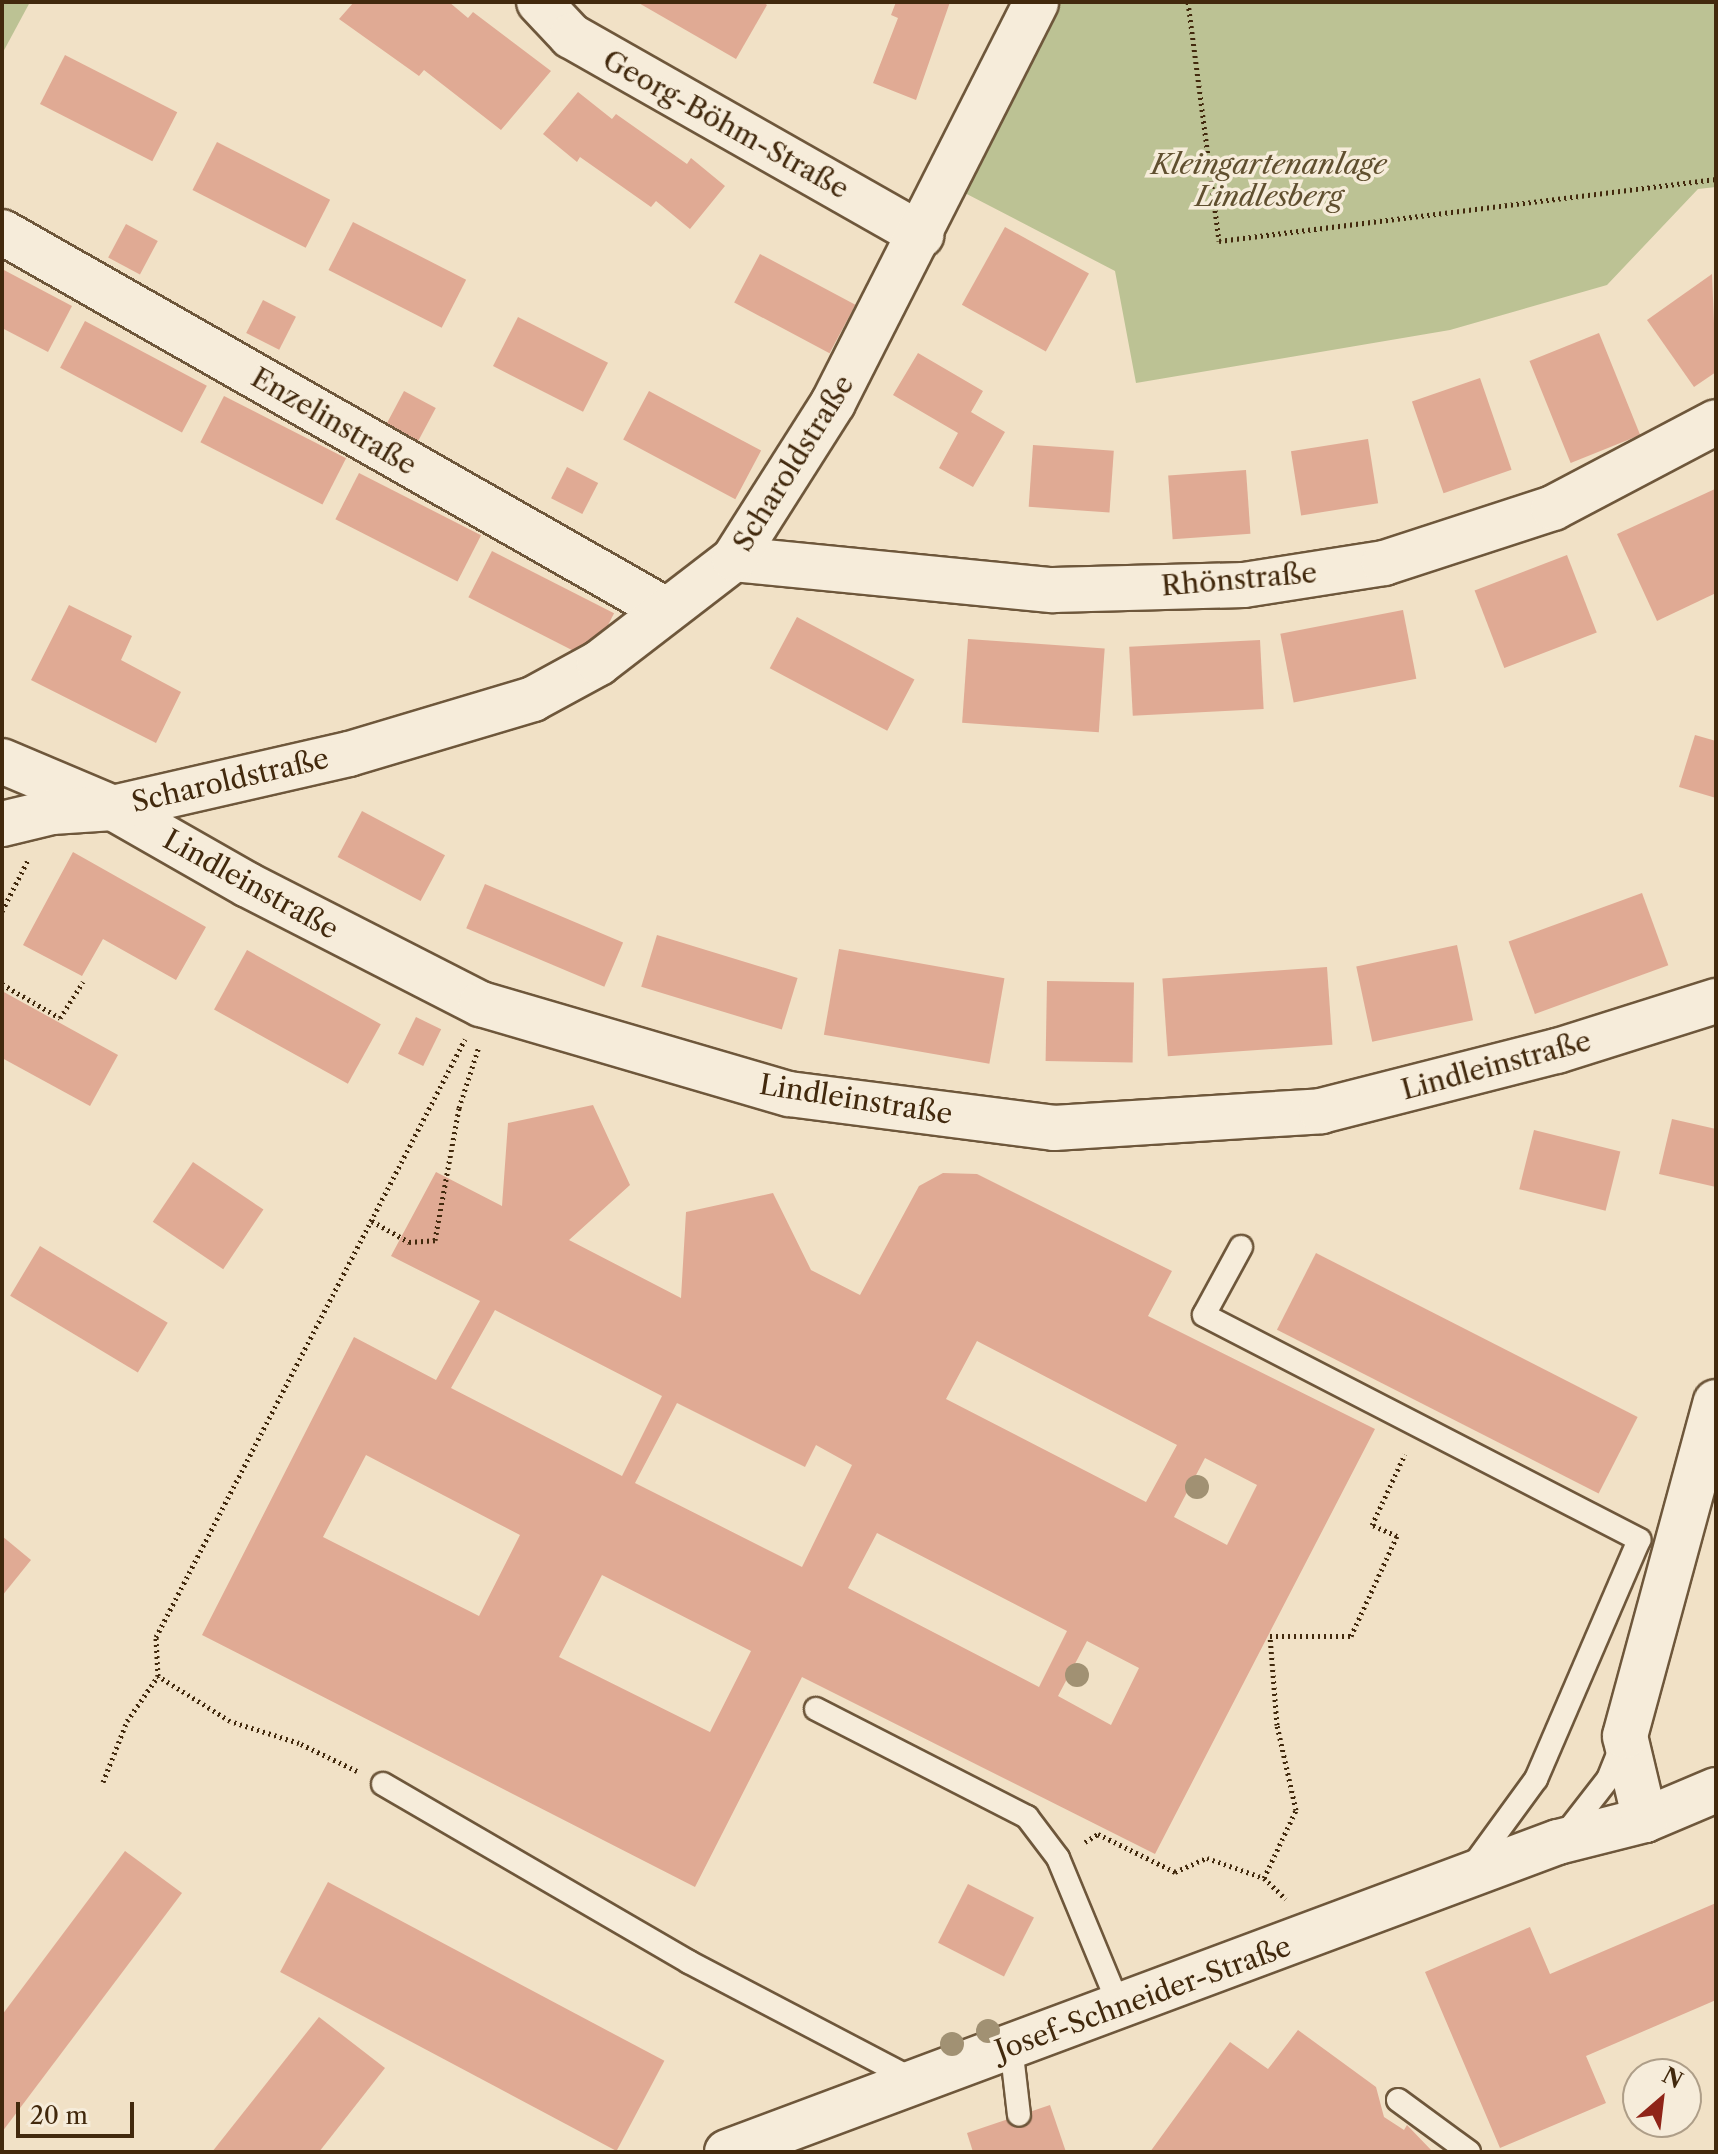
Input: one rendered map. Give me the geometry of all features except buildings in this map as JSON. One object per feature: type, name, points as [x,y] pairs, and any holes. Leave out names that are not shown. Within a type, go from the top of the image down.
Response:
[{"type":"street","name":"Georg-Böhm-Straße","points":[[539,2],[571,36],[922,235]]},
{"type":"street","name":"Scharoldstraße","points":[[2,824],[52,812],[113,808],[349,754],[533,699],[599,663],[734,559],[833,403],[922,235],[1036,2]]},
{"type":"street","name":"Enzelinstraße","points":[[2,232],[666,610]]},
{"type":"street","name":"Rhönstraße","points":[[734,559],[1053,590],[1244,585],[1384,563],[1553,508],[1716,422]]},
{"type":"street","name":"Lindleinstraße","points":[[2,761],[113,808],[248,885],[499,1010],[789,1094],[1054,1128],[1321,1111],[1557,1051],[1716,1001]]},
{"type":"street","points":[[1645,1820],[1625,1736],[1657,1548],[1716,1402]]},
{"type":"street","name":"Josef-Schneider-Straße","points":[[727,2152],[1465,1876],[1558,1842],[1645,1820],[1716,1790]]},
{"type":"lane","points":[[1241,1247],[1204,1315],[1657,1548],[1536,1779],[1465,1876]]},
{"type":"lane","points":[[816,1709],[1027,1817],[1058,1858],[1119,2005]]},
{"type":"lane","points":[[1558,1842],[1608,1779],[1625,1736]]},
{"type":"lane","points":[[383,1784],[689,1962],[916,2081]]},
{"type":"lane","points":[[1011,2046],[1019,2115]]},
{"type":"lane","points":[[1398,2100],[1469,2152]]},
{"type":"path","points":[[1188,2],[1219,241],[1716,179]]},
{"type":"path","points":[[2,984],[60,1018],[83,982]]},
{"type":"path","points":[[103,1782],[127,1721],[158,1676],[156,1637],[465,1039],[480,1044],[459,1108],[435,1240],[409,1242],[372,1221]]},
{"type":"path","points":[[1058,1858],[1098,1834],[1175,1872],[1207,1858],[1264,1878],[1296,1810],[1277,1725],[1270,1636],[1351,1636],[1397,1536],[1372,1525],[1418,1424]]},
{"type":"path","points":[[158,1676],[230,1721],[299,1743],[383,1784]]},
{"type":"green space","points":[[2,2],[30,2],[2,54]]},
{"type":"green space","name":"Kleingartenanlage Lindlesberg","points":[[1055,2],[1716,2],[1716,187],[1698,189],[1607,285],[1450,330],[1136,383],[1115,271],[961,191]]}]
